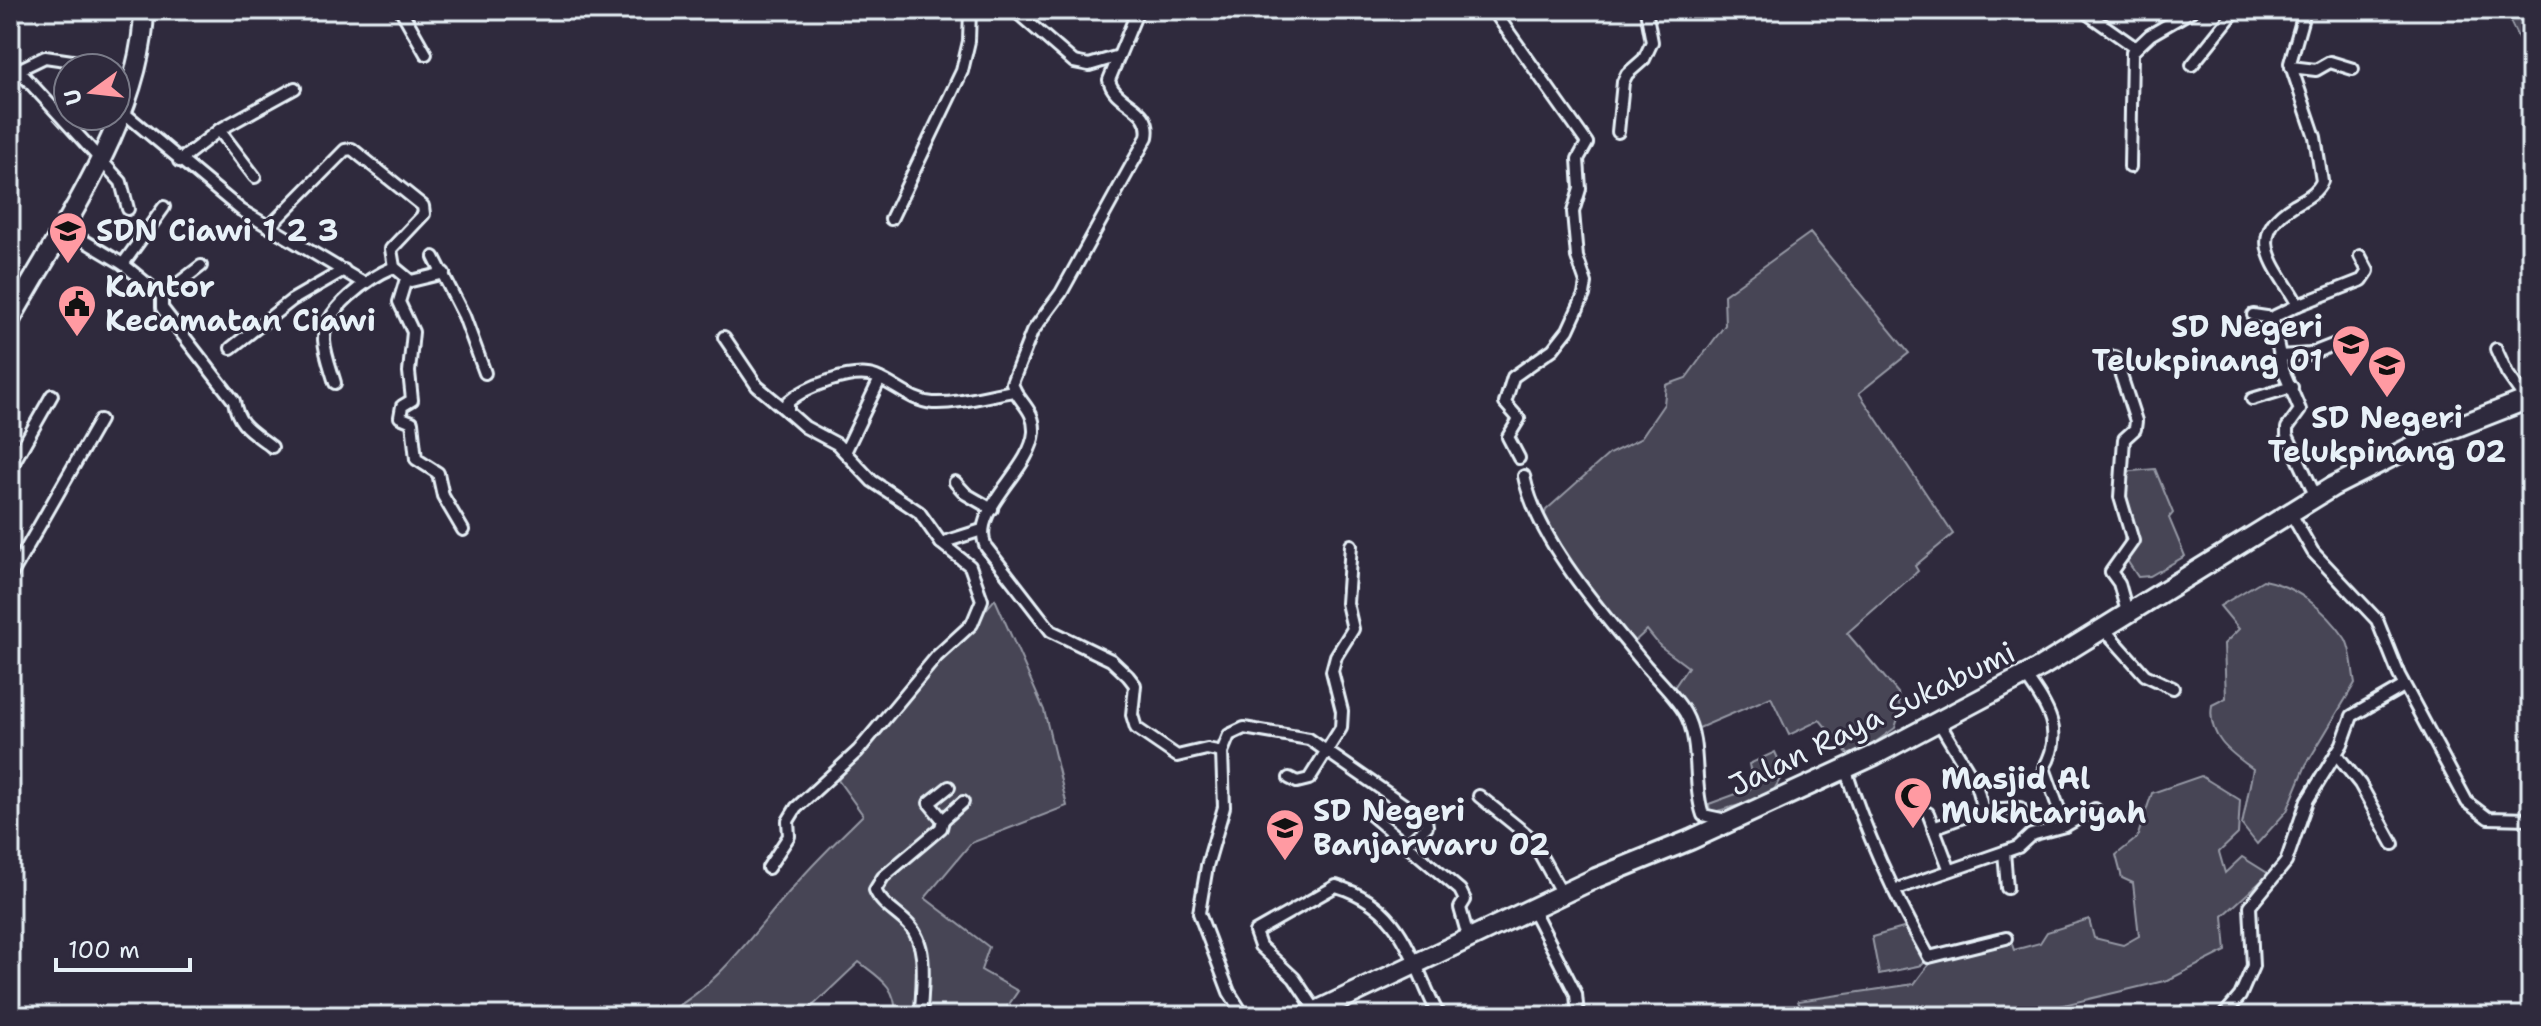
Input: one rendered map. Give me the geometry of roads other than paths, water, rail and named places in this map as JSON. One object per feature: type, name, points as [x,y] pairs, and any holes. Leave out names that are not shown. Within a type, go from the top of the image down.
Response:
[{"type":"highway","points":[[132,70],[140,53],[144,10]]},
{"type":"highway","points":[[10,320],[113,132]]},
{"type":"highway","name":"Jalan Raya Sukabumi","points":[[1311,1013],[1562,894],[1845,768],[2025,675],[2316,497],[2431,437],[2528,399]]},
{"type":"street","points":[[401,10],[426,54]]},
{"type":"street","points":[[891,219],[962,71],[968,51],[970,10]]},
{"type":"street","points":[[1014,10],[1078,64],[1119,56]]},
{"type":"street","points":[[1138,10],[1110,84],[1118,96],[1143,116],[1148,126],[1147,137],[1061,293],[1032,332],[1013,379],[1014,391],[1031,409],[1032,443],[982,530],[986,547],[1046,627],[1064,640],[1111,660],[1133,681],[1133,721],[1139,732],[1177,756],[1207,749],[1222,752]]},
{"type":"street","points":[[1493,10],[1587,143],[1578,159],[1580,189],[1573,212],[1585,288],[1559,343],[1549,354],[1518,372],[1507,389],[1505,403],[1519,419],[1508,437],[1519,458]]},
{"type":"street","points":[[1618,132],[1624,78],[1644,59],[1652,42],[1646,10]]},
{"type":"street","points":[[2082,10],[2136,48]]},
{"type":"street","points":[[2130,167],[2134,112],[2130,69],[2136,48],[2164,26],[2193,10]]},
{"type":"street","points":[[2192,65],[2236,10]]},
{"type":"street","points":[[2298,305],[2273,265],[2267,246],[2277,217],[2310,196],[2322,181],[2315,137],[2291,67],[2305,10]]},
{"type":"street","points":[[18,70],[45,57],[52,58]]},
{"type":"street","points":[[10,61],[101,157],[125,188],[128,209]]},
{"type":"street","points":[[2291,67],[2316,70],[2330,62],[2353,69]]},
{"type":"street","points":[[179,161],[219,130],[295,88]]},
{"type":"street","points":[[132,120],[241,210],[362,282]]},
{"type":"street","points":[[219,130],[255,177]]},
{"type":"street","points":[[269,227],[345,150],[352,149],[423,206],[424,214],[391,249],[394,267],[406,279],[420,280],[444,273]]},
{"type":"street","points":[[123,264],[164,207]]},
{"type":"street","points":[[61,227],[123,264],[162,296]]},
{"type":"street","points":[[2253,315],[2273,318],[2362,280],[2368,271],[2360,256]]},
{"type":"street","points":[[434,257],[444,273],[485,373]]},
{"type":"street","points":[[162,296],[201,266]]},
{"type":"street","points":[[335,383],[324,335],[351,293],[362,282],[394,267]]},
{"type":"street","points":[[231,348],[292,300],[344,270]]},
{"type":"street","points":[[406,279],[399,302],[413,332],[409,372],[412,400],[402,406],[400,417],[412,422],[416,459],[438,473],[443,496],[463,530]]},
{"type":"street","points":[[162,296],[162,308],[234,401],[236,413],[248,432],[272,447]]},
{"type":"street","points":[[2273,318],[2279,356],[2300,412],[2289,425],[2287,435],[2316,497]]},
{"type":"street","points":[[724,337],[757,386],[805,427],[846,450],[872,481],[919,512],[941,543],[970,566],[982,600],[977,616],[937,656],[858,751],[802,801],[789,818],[789,836],[768,868]]},
{"type":"street","points":[[2279,356],[2310,354],[2338,343]]},
{"type":"street","points":[[2496,349],[2507,373],[2528,399]]},
{"type":"street","points":[[2115,357],[2136,421],[2135,429],[2124,439],[2120,497],[2133,541],[2111,572],[2119,583],[2127,612]]},
{"type":"street","points":[[788,412],[792,399],[837,380],[863,375],[880,379],[915,398],[933,403],[1014,391]]},
{"type":"street","points":[[846,450],[880,379]]},
{"type":"street","points":[[2252,399],[2292,387]]},
{"type":"street","points":[[10,469],[52,395]]},
{"type":"street","points":[[10,577],[14,560],[100,420]]},
{"type":"street","points":[[1524,476],[1530,500],[1548,536],[1596,604],[1687,716],[1703,815],[1728,820]]},
{"type":"street","points":[[955,482],[966,494],[992,509]]},
{"type":"street","points":[[2290,512],[2319,559],[2377,620],[2404,686],[2470,806],[2493,819],[2531,819]]},
{"type":"street","points":[[941,543],[982,530]]},
{"type":"street","points":[[1289,778],[1297,782],[1309,779],[1328,752],[1342,722],[1333,678],[1334,663],[1353,629],[1347,603],[1351,545]]},
{"type":"street","points":[[2103,628],[2145,675],[2173,688]]},
{"type":"street","points":[[2025,675],[2046,702],[2051,715],[2052,754],[2044,768],[2065,826]]},
{"type":"street","points":[[2223,1016],[2240,996],[2253,966],[2250,906],[2286,862],[2307,801],[2336,754],[2355,713],[2404,686]]},
{"type":"street","points":[[1938,721],[1976,784],[1983,810]]},
{"type":"street","points":[[1244,1016],[1229,992],[1199,913],[1207,866],[1224,807],[1222,752],[1229,735],[1244,728],[1304,738],[1328,752],[1426,820],[1427,826],[1408,843]]},
{"type":"street","points":[[2336,754],[2360,784],[2393,844]]},
{"type":"street","points":[[1845,768],[1859,813],[1894,890],[1930,957],[2006,938]]},
{"type":"street","points":[[943,820],[929,803],[949,787]]},
{"type":"street","points":[[1479,796],[1531,838],[1562,894]]},
{"type":"street","points":[[921,1016],[922,974],[917,936],[883,903],[875,890],[883,877],[939,830],[943,820],[963,802]]},
{"type":"street","points":[[1933,828],[1983,810],[2020,808]]},
{"type":"street","points":[[1894,890],[1949,868],[2022,846],[2031,835],[2065,826],[2095,809]]},
{"type":"street","points":[[1928,813],[1949,868]]},
{"type":"street","points":[[1370,814],[1460,890],[1465,900],[1460,908],[1469,940]]},
{"type":"street","points":[[2004,852],[2007,888]]},
{"type":"street","points":[[1311,1013],[1294,978],[1260,946],[1255,932],[1331,887],[1352,892],[1391,918],[1417,965],[1439,1016]]},
{"type":"street","points":[[1532,908],[1576,994],[1578,1016]]},
{"type":"place","name":"SDN Ciawi 1 2 3","points":[[68,265]]},
{"type":"place","name":"Kantor Kecamatan Ciawi","points":[[77,338]]},
{"type":"place","name":"SD Negeri Telukpinang 01","points":[[2351,378]]},
{"type":"place","name":"SD Negeri Telukpinang 02","points":[[2387,399]]},
{"type":"place","name":"Masjid Al Mukhtariyah","points":[[1913,830]]},
{"type":"place","name":"SD Negeri Banjarwaru 02","points":[[1285,862]]}]
